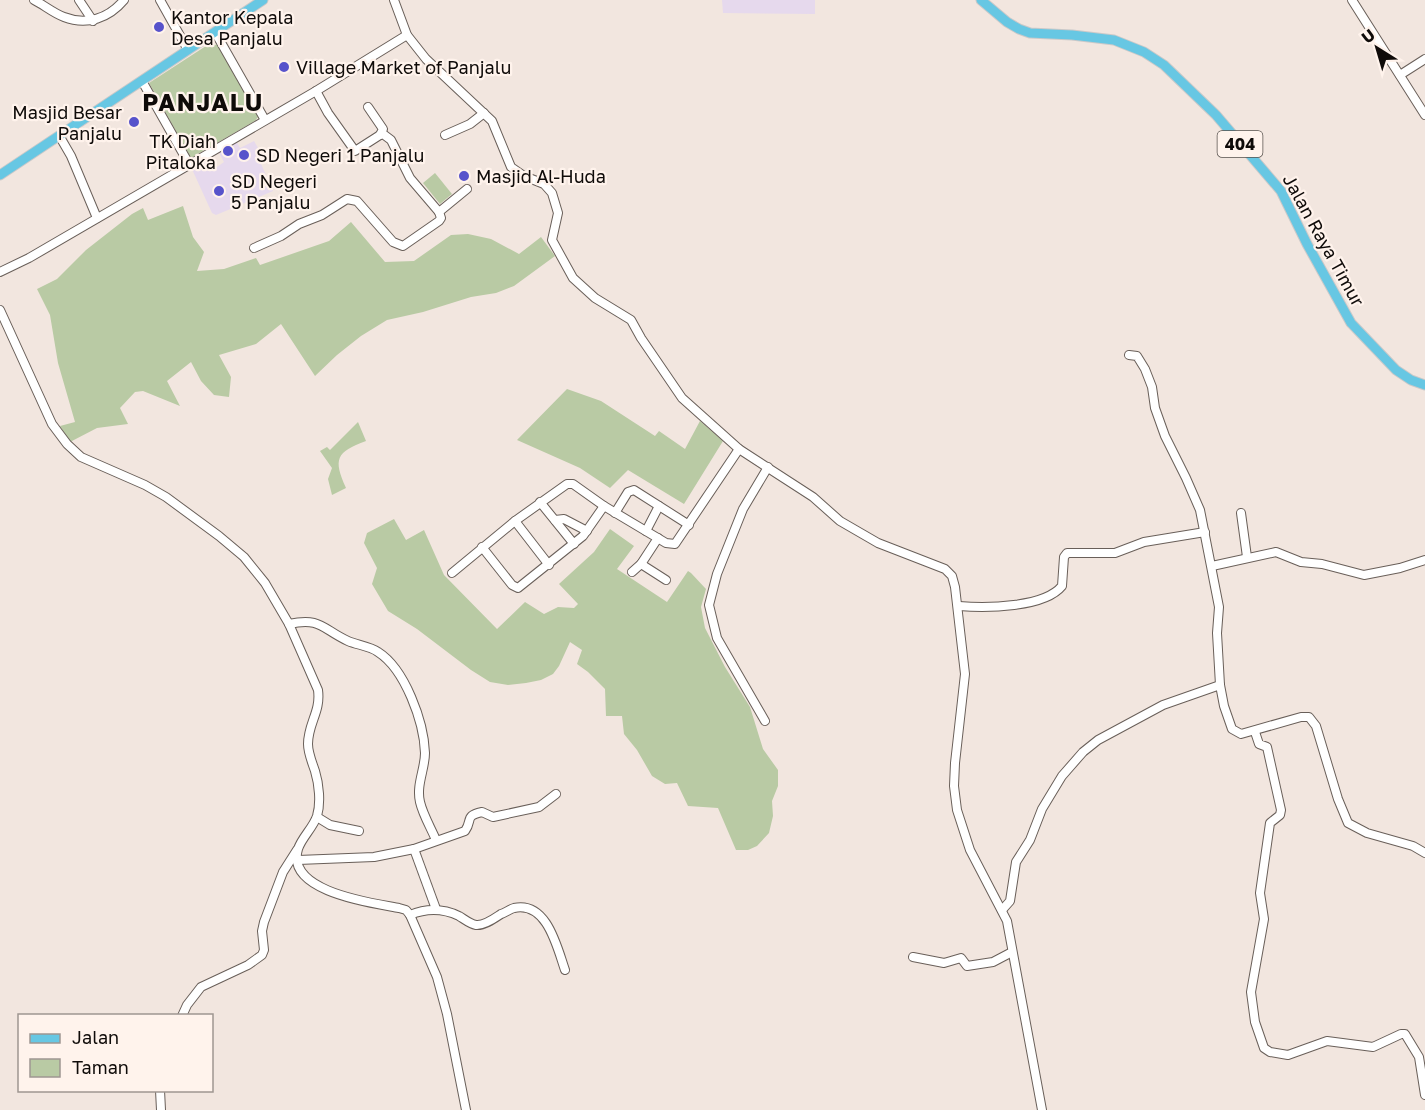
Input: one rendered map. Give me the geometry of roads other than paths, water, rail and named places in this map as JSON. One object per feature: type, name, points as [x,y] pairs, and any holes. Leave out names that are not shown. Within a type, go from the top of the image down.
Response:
[{"type":"main road","points":[[0,175],[263,0]]},
{"type":"main road","name":"Jalan Raya Timur","points":[[981,0],[1006,22],[1019,29],[1030,33],[1114,40],[1144,52],[1171,71],[1216,115],[1281,191],[1307,244],[1351,323],[1395,370],[1425,385]]},
{"type":"street","points":[[34,0],[63,17],[93,21],[112,12],[124,0]]},
{"type":"street","points":[[78,0],[93,21]]},
{"type":"street","points":[[160,0],[188,50]]},
{"type":"street","points":[[394,0],[407,35],[426,59],[494,124],[511,167],[524,176],[544,184],[554,197],[558,213],[552,240],[573,278],[595,298],[631,320],[682,398],[739,449],[813,497],[840,521],[878,543],[945,569],[952,576],[959,606],[964,674],[955,763],[954,786],[957,810],[970,850],[1007,921],[1042,1110]]},
{"type":"street","points":[[1352,0],[1425,115]]},
{"type":"street","points":[[215,32],[265,120]]},
{"type":"street","points":[[0,272],[316,91],[407,35]]},
{"type":"street","points":[[1400,75],[1425,59]]},
{"type":"street","points":[[142,81],[189,164]]},
{"type":"street","points":[[316,91],[327,113],[353,149],[357,150],[380,135],[383,128],[368,107]]},
{"type":"street","points":[[446,135],[470,124],[484,113]]},
{"type":"street","points":[[254,248],[281,236],[299,224],[322,215],[347,200],[357,201],[393,242],[403,246],[439,221],[441,218],[439,212],[410,178],[391,140],[383,134],[380,135]]},
{"type":"street","points":[[60,137],[71,156],[97,218]]},
{"type":"street","points":[[439,212],[468,189]]},
{"type":"street","points":[[0,310],[52,424],[74,452],[93,464],[158,492],[219,536],[253,567],[291,627],[318,690],[320,702],[312,723],[308,744],[318,783],[317,817],[283,872],[264,922],[262,955],[248,965],[201,987],[183,1014]]},
{"type":"street","points":[[1129,355],[1136,355],[1145,369],[1152,387],[1157,415],[1195,500],[1205,532],[1219,607],[1216,633],[1221,685],[1224,706],[1232,729],[1239,734],[1255,732],[1301,717],[1309,717],[1316,726],[1338,799],[1348,823],[1367,833],[1413,846],[1425,853]]},
{"type":"street","points":[[452,573],[515,521],[570,483],[658,538],[669,544],[675,544],[739,449]]},
{"type":"street","points":[[765,721],[717,638],[709,605],[717,574],[743,509],[768,467]]},
{"type":"street","points":[[615,513],[630,490],[689,525]]},
{"type":"street","points":[[540,502],[574,544]]},
{"type":"street","points":[[482,547],[516,588],[520,587],[574,544],[587,531],[604,506]]},
{"type":"street","points":[[646,531],[659,506]]},
{"type":"street","points":[[1241,513],[1247,557]]},
{"type":"street","points":[[555,520],[564,519],[587,531]]},
{"type":"street","points":[[515,521],[549,565]]},
{"type":"street","points":[[959,606],[1002,607],[1056,593],[1062,585],[1064,557],[1067,553],[1115,553],[1144,542],[1205,532]]},
{"type":"street","points":[[632,572],[641,564],[658,538]]},
{"type":"street","points":[[1212,566],[1276,552],[1301,562],[1322,564],[1364,574],[1400,568],[1425,560]]},
{"type":"street","points":[[641,564],[666,580]]},
{"type":"street","points":[[291,627],[313,621],[346,640],[377,651],[387,659],[400,677],[406,686],[423,730],[425,755],[419,784],[420,801],[436,840]]},
{"type":"street","points":[[1002,910],[1010,901],[1016,862],[1030,840],[1046,802],[1062,776],[1083,752],[1098,740],[1163,705],[1221,685]]},
{"type":"street","points":[[1255,732],[1259,744],[1267,747],[1281,810],[1280,815],[1270,823],[1260,893],[1264,919],[1252,986],[1255,1022],[1262,1044],[1270,1052],[1291,1055],[1327,1041],[1375,1047],[1403,1033],[1407,1035],[1419,1057],[1425,1095]]},
{"type":"street","points":[[298,860],[374,857],[414,849],[465,831],[468,828],[469,818],[473,814],[482,812],[493,817],[536,808],[556,794]]},
{"type":"street","points":[[317,817],[338,828],[359,831]]},
{"type":"street","points":[[298,849],[299,866],[311,880],[321,887],[350,899],[406,910],[410,915],[437,977],[447,1014],[466,1110]]},
{"type":"street","points":[[414,849],[436,909]]},
{"type":"street","points":[[410,915],[422,910],[436,909],[450,912],[476,925],[514,908],[529,909],[541,915],[548,925],[565,970]]},
{"type":"street","points":[[913,957],[944,963],[961,958],[967,966],[993,962],[1012,952]]},
{"type":"street","points":[[1416,1051],[1425,1049]]},
{"type":"street","points":[[160,1092],[161,1110]]},
{"type":"place","name":"Kantor Kepala Desa Panjalu","points":[[159,27]]},
{"type":"place","name":"Village Market of Panjalu","points":[[284,67]]},
{"type":"place","name":"Masjid Besar Panjalu","points":[[134,122]]},
{"type":"place","name":"TK Diah Pitaloka","points":[[228,151]]},
{"type":"place","name":"SD Negeri 1 Panjalu","points":[[244,155]]},
{"type":"place","name":"Masjid Al-Huda","points":[[464,176]]},
{"type":"place","name":"SD Negeri 5 Panjalu","points":[[219,191]]},
{"type":"district","name":"PANJALU","points":[[203,101]]}]
